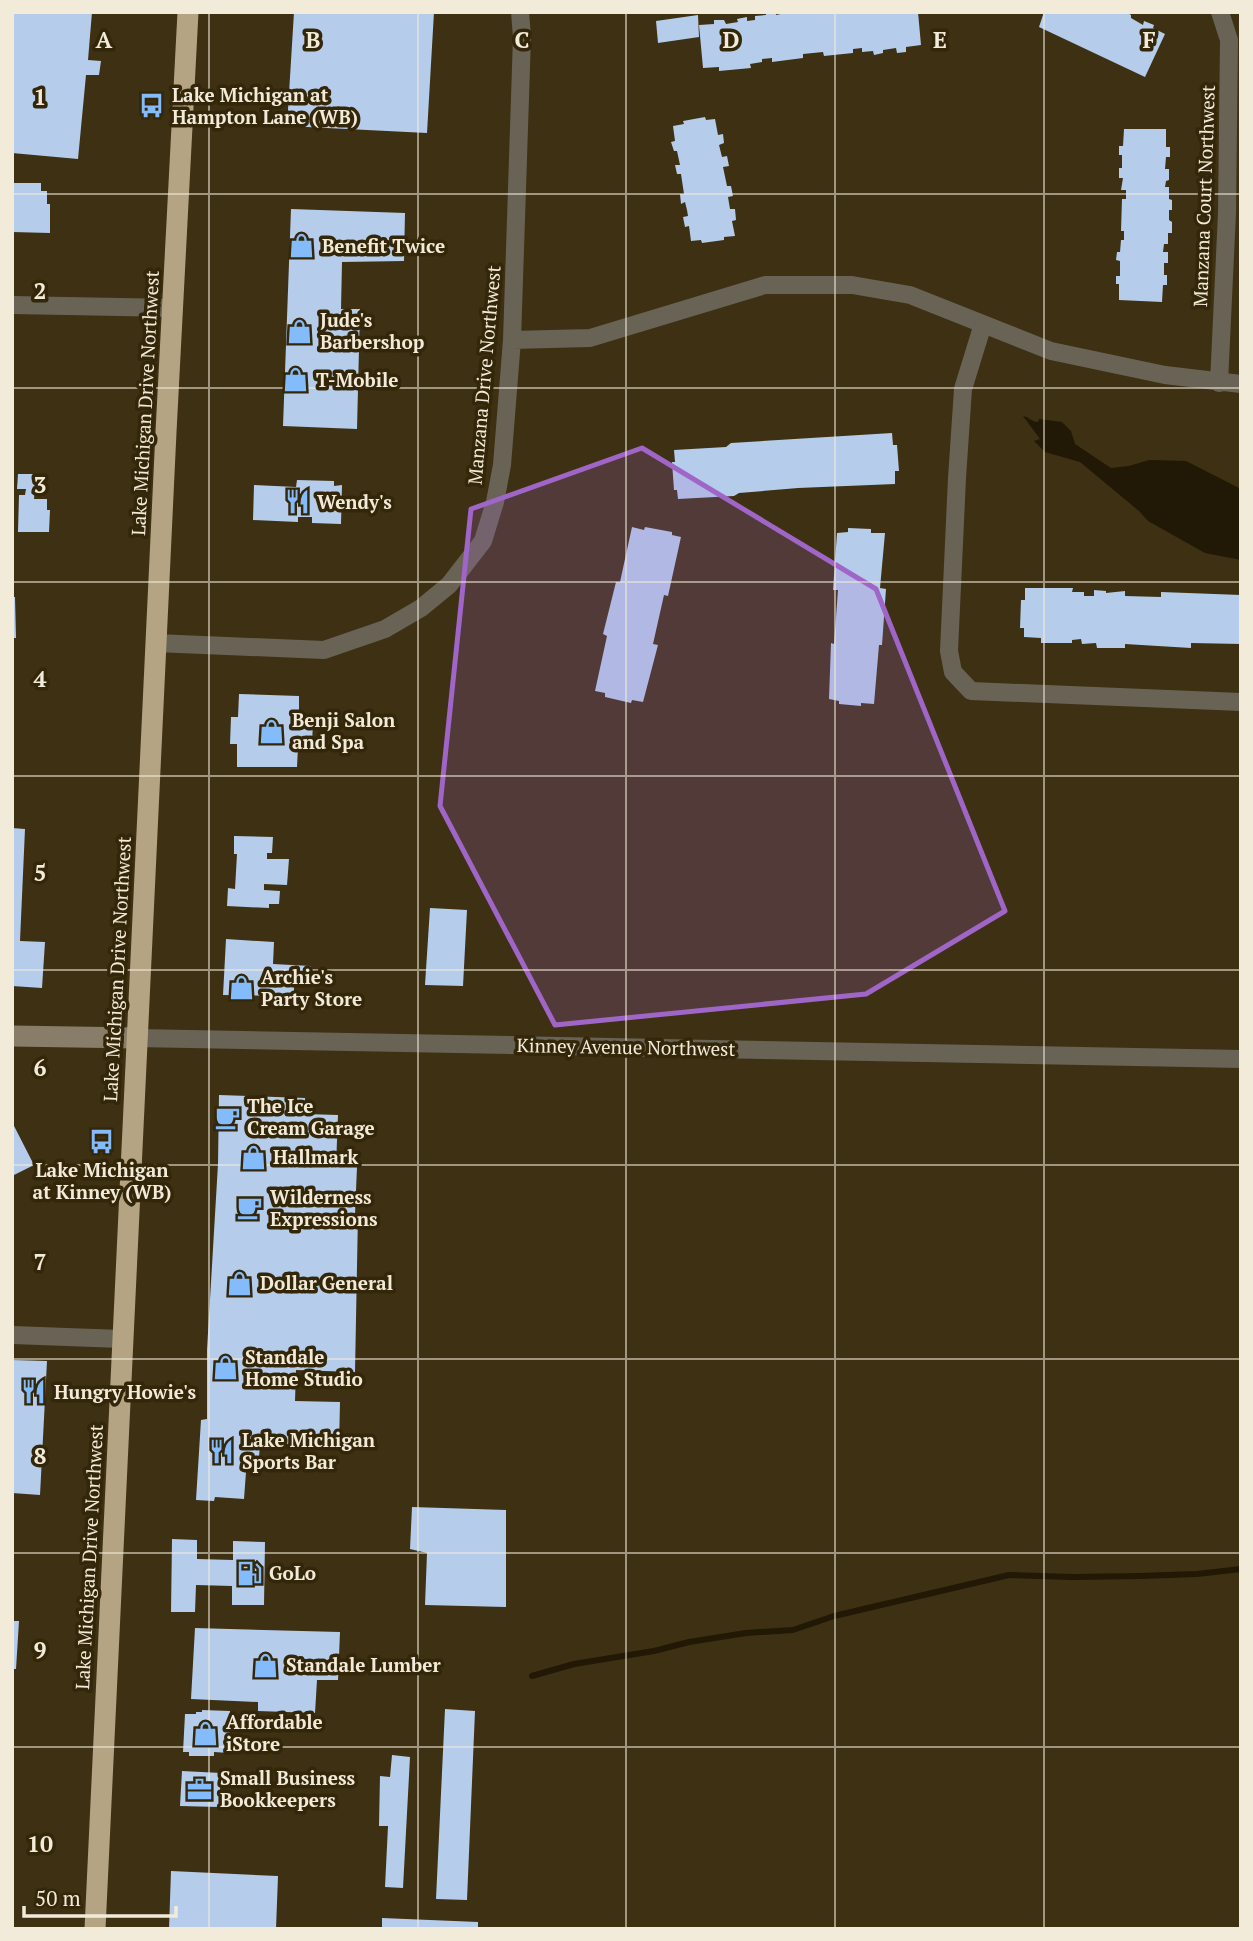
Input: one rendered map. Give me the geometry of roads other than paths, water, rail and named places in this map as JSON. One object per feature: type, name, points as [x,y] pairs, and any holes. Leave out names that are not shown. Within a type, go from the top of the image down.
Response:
[{"type":"highway","name":"Lake Michigan Drive Northwest","points":[[95,1929],[136,1038],[188,12]]},
{"type":"street","name":"Manzana Drive Northwest","points":[[156,643],[324,650],[384,629],[421,608],[449,585],[483,541],[495,502],[502,465],[512,340],[522,37],[520,12]]},
{"type":"street","name":"Manzana Court Northwest","points":[[1219,383],[1227,213],[1229,40],[1220,12]]},
{"type":"street","points":[[512,340],[590,338],[765,285],[852,285],[910,295],[1051,351],[1165,375],[1241,384]]},
{"type":"street","points":[[12,305],[173,308]]},
{"type":"street","points":[[983,324],[963,389],[949,651],[953,672],[971,691],[1241,702]]},
{"type":"street","name":"Kinney Avenue Northwest","points":[[12,1035],[1241,1059]]},
{"type":"street","points":[[12,1335],[122,1339]]},
{"type":"waterway","points":[[532,1676],[574,1664],[654,1651],[689,1642],[746,1633],[793,1630],[834,1616],[1009,1575],[1140,1576],[1241,1569]]},
{"type":"place","name":"Lake Michigan at Hampton Lane (WB)","points":[[152,106]]},
{"type":"place","name":"Benefit Twice","points":[[302,246]]},
{"type":"place","name":"Jude's Barbershop","points":[[300,331]]},
{"type":"place","name":"T-Mobile","points":[[296,380]]},
{"type":"place","name":"Wendy's","points":[[297,502]]},
{"type":"place","name":"Benji Salon and Spa","points":[[272,731]]},
{"type":"place","name":"Archie's Party Store","points":[[241,988]]},
{"type":"place","name":"The Ice Cream Garage","points":[[227,1117]]},
{"type":"place","name":"Lake Michigan at Kinney (WB)","points":[[102,1142]]},
{"type":"place","name":"Hallmark","points":[[253,1157]]},
{"type":"place","name":"Wilderness Expressions","points":[[250,1208]]},
{"type":"place","name":"Dollar General","points":[[240,1283]]},
{"type":"place","name":"Standale Home Studio","points":[[225,1368]]},
{"type":"place","name":"Hungry Howie's","points":[[34,1392]]},
{"type":"place","name":"Lake Michigan Sports Bar","points":[[222,1451]]},
{"type":"place","name":"GoLo","points":[[249,1573]]},
{"type":"place","name":"Standale Lumber","points":[[266,1665]]},
{"type":"place","name":"Affordable iStore","points":[[206,1733]]},
{"type":"place","name":"Small Business Bookkeepers","points":[[200,1789]]}]
